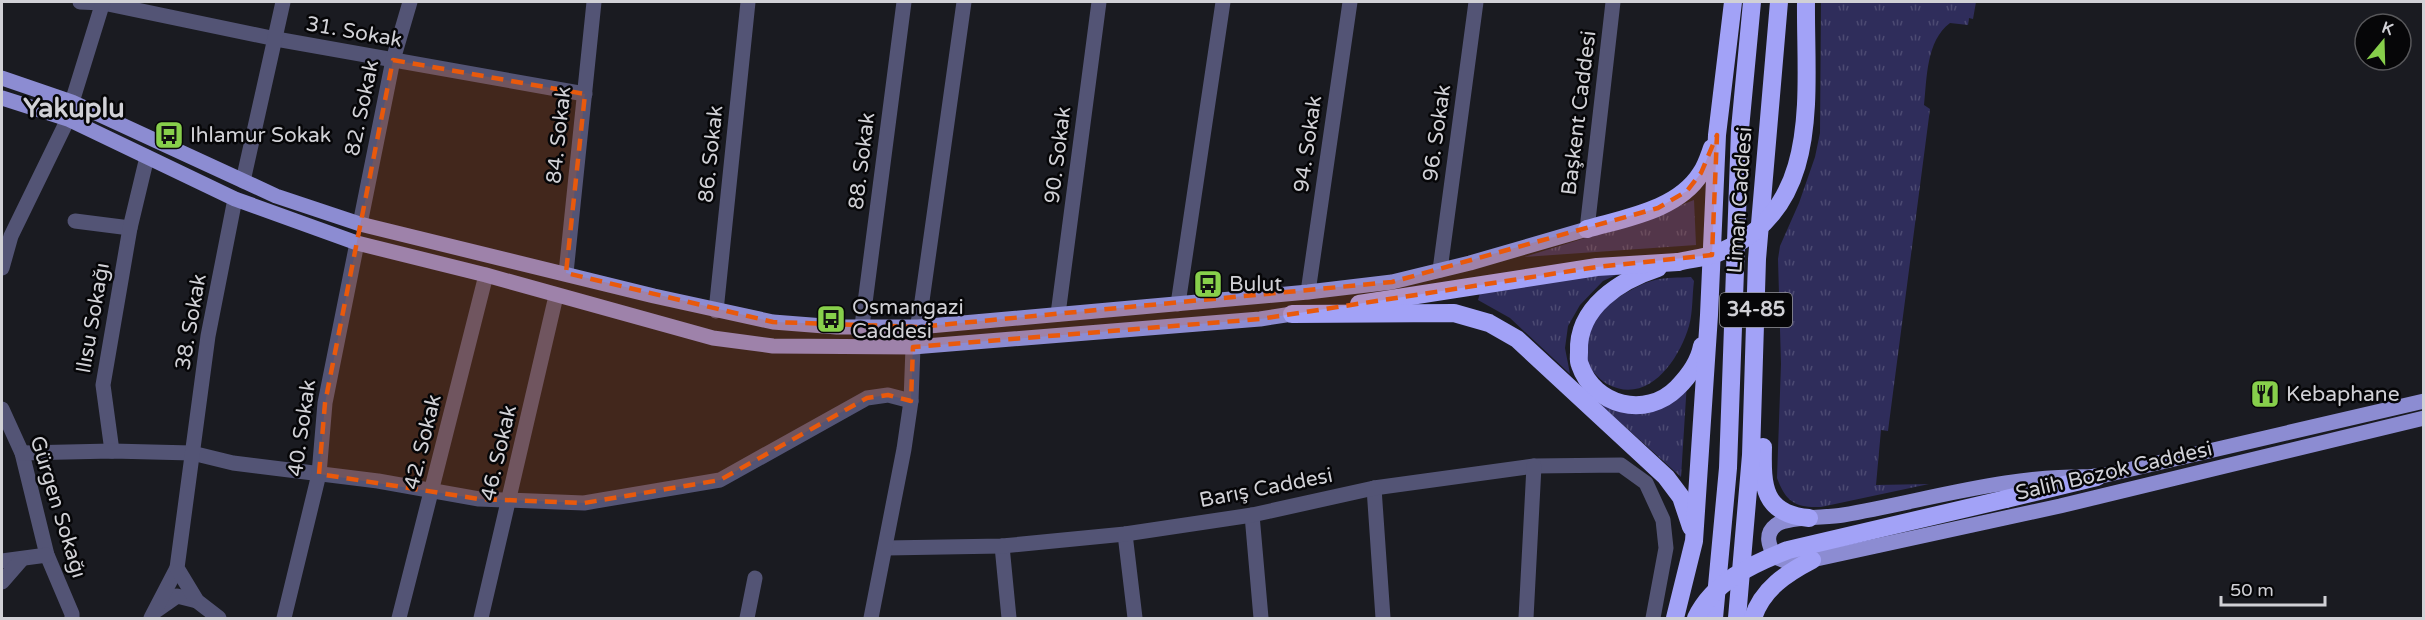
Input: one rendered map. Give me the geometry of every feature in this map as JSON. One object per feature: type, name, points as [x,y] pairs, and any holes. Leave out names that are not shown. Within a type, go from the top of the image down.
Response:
[{"type":"highway","points":[[1675,618],[1694,542],[1709,315],[1717,135],[1733,2]]},
{"type":"highway","name":"Liman Caddesi","points":[[1714,618],[1728,468],[1740,129],[1752,2]]},
{"type":"highway","name":"Liman Caddesi","points":[[1737,618],[1751,455],[1757,258],[1779,2]]},
{"type":"highway","points":[[1292,314],[1597,267],[1678,262],[1713,255],[1747,238],[1769,220],[1781,203],[1795,175],[1803,145],[1806,2]]},
{"type":"highway","points":[[1587,229],[1658,208],[1687,190],[1701,173],[1717,135]]},
{"type":"highway","points":[[1678,262],[1633,278],[1611,291],[1596,305],[1584,324],[1578,343],[1579,364],[1592,386],[1609,400],[1630,405],[1648,405],[1669,397],[1687,378],[1701,352],[1709,315]]},
{"type":"highway","points":[[1756,304],[1764,350],[1762,469],[1765,492],[1775,507],[1788,514],[1809,518]]},
{"type":"highway","points":[[1292,314],[1454,314],[1489,323],[1517,339],[1666,477],[1681,497],[1694,542]]},
{"type":"highway","points":[[1696,618],[1703,603],[1733,577],[1763,560],[1788,550],[2097,477]]},
{"type":"highway","points":[[1753,618],[1761,601],[1776,582],[1812,560]]},
{"type":"main road","points":[[2,78],[72,102],[276,196],[360,224],[773,322],[918,327],[1308,292],[1392,282],[1587,229]]},
{"type":"main road","points":[[2,98],[68,119],[235,199],[357,243],[486,275],[713,338],[773,346],[913,347],[1260,319],[1292,314]]},
{"type":"main road","points":[[68,119],[72,102]]},
{"type":"main road","points":[[357,243],[360,224]]},
{"type":"main road","points":[[556,296],[566,273]]},
{"type":"main road","name":"Salih Bozok Caddesi","points":[[2424,401],[2097,477],[2029,478],[1844,515],[1790,519],[1777,523],[1770,531],[1768,539],[1776,557],[1785,561],[1812,560],[2060,506],[2424,418]]},
{"type":"street","name":"31. Sokak","points":[[80,2],[103,2],[276,39],[585,94]]},
{"type":"street","points":[[72,102],[103,2]]},
{"type":"street","points":[[243,181],[283,2]]},
{"type":"street","name":"82. Sokak","points":[[360,224],[393,60],[410,2]]},
{"type":"street","name":"84. Sokak","points":[[566,273],[594,2]]},
{"type":"street","name":"86. Sokak","points":[[716,310],[748,2]]},
{"type":"street","name":"88. Sokak","points":[[862,326],[904,2]]},
{"type":"street","points":[[871,618],[886,548],[911,401],[913,347],[918,327],[964,2]]},
{"type":"street","name":"90. Sokak","points":[[1058,314],[1099,2]]},
{"type":"street","points":[[1178,304],[1223,2]]},
{"type":"street","name":"94. Sokak","points":[[1308,292],[1350,2]]},
{"type":"street","name":"96. Sokak","points":[[1440,270],[1476,2]]},
{"type":"street","name":"Başkent Caddesi","points":[[1587,229],[1613,2]]},
{"type":"street","points":[[2,268],[11,236],[68,119]]},
{"type":"street","name":"Ilısu Sokağı","points":[[112,451],[103,385],[130,228],[147,157]]},
{"type":"street","name":"38. Sokak","points":[[177,568],[208,336],[235,199]]},
{"type":"street","points":[[75,221],[130,228]]},
{"type":"street","name":"40. Sokak","points":[[284,618],[319,474],[325,403],[357,243]]},
{"type":"street","name":"42. Sokak","points":[[399,618],[486,275]]},
{"type":"street","name":"46. Sokak","points":[[481,618],[494,558],[510,502],[556,296]]},
{"type":"street","points":[[22,453],[112,451],[192,453],[233,463],[432,490],[479,499],[510,502],[584,503],[720,480],[867,398],[888,395],[911,401]]},
{"type":"street","name":"Gürgen Sokağı","points":[[2,410],[22,453],[47,555],[72,618]]},
{"type":"street","name":"Barış Caddesi","points":[[886,548],[1002,546],[1125,534],[1252,515],[1374,488],[1534,466],[1621,465],[1647,483],[1663,520],[1666,548],[1653,618]]},
{"type":"street","points":[[1526,618],[1534,466]]},
{"type":"street","points":[[1374,488],[1383,618]]},
{"type":"street","points":[[1252,515],[1262,618]]},
{"type":"street","points":[[1125,534],[1135,618]]},
{"type":"street","points":[[1002,546],[1009,618]]},
{"type":"street","points":[[2,561],[47,555]]},
{"type":"street","points":[[2,582],[22,559]]},
{"type":"street","points":[[177,568],[197,601],[219,618]]},
{"type":"street","points":[[152,615],[177,568]]},
{"type":"street","points":[[747,618],[755,578]]},
{"type":"street","points":[[152,615],[177,596],[197,601]]},
{"type":"highlighted area","points":[[393,60],[585,94],[566,273],[773,322],[918,327],[1392,282],[1658,208],[1687,191],[1701,173],[1717,135],[1712,255],[1597,267],[1260,319],[913,347],[911,401],[888,395],[867,398],[720,480],[584,503],[479,499],[319,474],[325,403]]},
{"type":"green space","points":[[1821,2],[1976,2],[1973,19],[1969,18],[1968,25],[1950,23],[1942,31],[1936,40],[1929,61],[1924,105],[1930,109],[1888,431],[1881,430],[1876,485],[1929,484],[1812,507],[1798,505],[1788,498],[1777,478],[1781,364],[1778,259],[1780,246],[1799,203],[1815,157],[1820,133]]},
{"type":"green space","points":[[1694,200],[1696,245],[1524,257],[1646,219]]},
{"type":"green space","points":[[1625,271],[1603,281],[1580,305],[1568,326],[1565,348],[1570,374],[1510,318],[1478,300],[1480,293]]},
{"type":"green space","points":[[1691,277],[1694,281],[1689,326],[1678,352],[1669,365],[1660,376],[1636,389],[1622,389],[1607,384],[1592,370],[1587,360],[1589,330],[1595,317],[1619,297],[1647,282],[1664,278]]},
{"type":"green space","points":[[1687,382],[1681,477],[1601,405],[1628,408]]},
{"type":"place","name":"Ihlamur Sokak","points":[[169,135]]},
{"type":"place","name":"Bulut","points":[[1208,284]]},
{"type":"place","name":"Osmangazi Caddesi","points":[[831,319]]},
{"type":"place","name":"Kebaphane","points":[[2265,394]]},
{"type":"district","name":"Yakuplu","points":[[74,108]]}]
